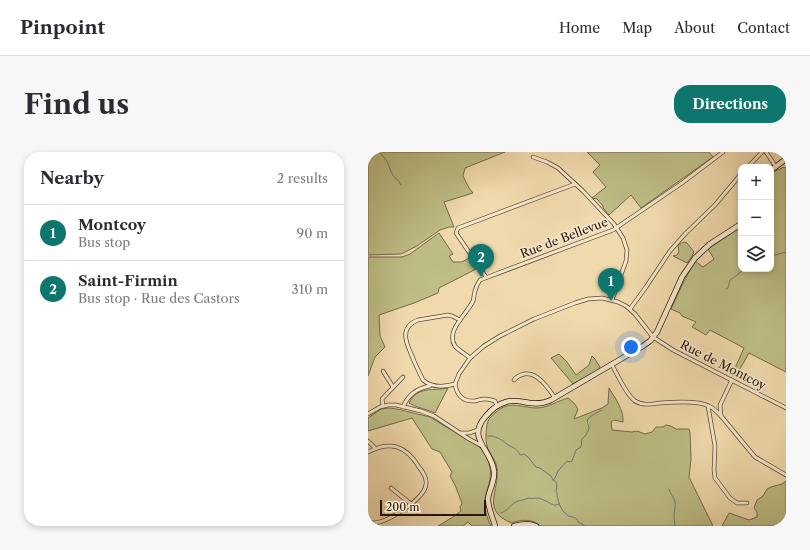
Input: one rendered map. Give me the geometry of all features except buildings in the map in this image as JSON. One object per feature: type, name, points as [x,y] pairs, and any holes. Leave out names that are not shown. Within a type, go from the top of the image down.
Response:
[{"type":"main road","points":[[776,166],[785,161]]},
{"type":"main road","points":[[495,526],[488,499],[494,477],[494,467],[482,446],[478,433],[483,419],[497,406],[511,400],[540,403],[555,398],[643,346],[654,337],[663,321],[682,277],[695,258],[710,244],[738,226]]},
{"type":"main road","points":[[514,526],[530,524],[536,526]]},
{"type":"street","name":"Rue de Bellevue","points":[[486,277],[617,228],[682,183],[723,152]]},
{"type":"street","points":[[751,164],[762,152]]},
{"type":"street","points":[[766,152],[776,166]]},
{"type":"street","points":[[532,157],[547,162],[558,168],[583,191],[617,228],[625,245],[627,255],[625,266],[612,300]]},
{"type":"street","points":[[497,406],[495,401],[489,399],[474,401],[465,400],[459,396],[455,384],[459,374],[470,358],[484,346],[506,332],[550,312],[588,299],[602,298],[612,300],[630,309],[670,251],[715,205],[738,178]]},
{"type":"street","points":[[470,358],[455,345],[453,341],[453,332],[472,301],[480,280],[486,277],[456,233],[458,228],[575,184]]},
{"type":"street","name":"Rue de Montcoy","points":[[630,309],[654,337],[673,350],[786,408]]},
{"type":"street","points":[[432,386],[423,380],[416,366],[406,343],[406,331],[410,325],[418,320],[448,315],[460,320]]},
{"type":"street","points":[[612,365],[633,400],[650,405],[665,403],[700,403],[708,406],[721,416],[755,457],[786,475]]},
{"type":"street","points":[[383,371],[393,387]]},
{"type":"street","points":[[514,380],[520,375],[528,373],[532,374],[538,377],[555,398]]},
{"type":"street","points":[[383,406],[382,399],[403,377]]},
{"type":"street","points":[[721,416],[721,401],[732,380]]},
{"type":"street","points":[[403,407],[406,400],[413,392],[432,386],[448,386],[455,384]]},
{"type":"street","points":[[368,414],[383,406],[396,405],[422,411],[434,416],[482,446]]},
{"type":"street","points":[[708,406],[715,440],[715,478],[730,498],[737,503],[747,503]]},
{"type":"street","points":[[461,433],[478,433]]},
{"type":"street","points":[[469,433],[469,439]]},
{"type":"street","points":[[469,439],[478,433]]},
{"type":"street","points":[[368,441],[376,448]]},
{"type":"street","points":[[368,452],[383,446],[392,446],[403,449],[417,464],[425,476],[426,484],[423,492],[405,509],[388,518],[374,523],[368,522]]},
{"type":"street","points":[[391,488],[411,504]]},
{"type":"green space","points":[[368,152],[505,152],[465,168],[463,176],[473,193],[444,202],[454,227],[440,230],[417,246],[401,254],[368,255]]},
{"type":"green space","points":[[587,152],[709,152],[713,157],[641,208],[631,195],[609,215],[597,199],[592,198],[606,187],[593,172],[600,165]]},
{"type":"green space","points":[[784,167],[786,168],[786,372],[749,353],[736,376],[732,375],[744,348],[710,330],[706,335],[692,327],[696,322],[671,309],[695,261],[703,267],[714,259],[708,249],[738,229],[738,272],[774,272],[774,172]]},
{"type":"green space","points":[[439,233],[453,254],[449,256],[453,262],[462,262],[469,258],[476,269],[439,288],[438,293],[379,315],[380,336],[385,347],[375,357],[368,376],[368,257],[402,257],[410,254]]},
{"type":"green space","points":[[684,242],[687,243],[694,252],[687,263],[673,256],[677,255],[679,252],[678,245]]},
{"type":"green space","points":[[559,354],[576,375],[589,365],[592,356],[600,367],[598,370],[573,384],[551,358]]},
{"type":"green space","points":[[448,388],[435,413],[409,403],[416,394],[426,390]]},
{"type":"green space","points":[[609,388],[619,404],[623,418],[623,422],[614,420],[611,422],[612,430],[637,431],[645,434],[652,432],[656,427],[663,427],[666,425],[676,429],[689,429],[691,459],[689,477],[713,526],[540,526],[527,520],[512,523],[502,518],[497,513],[494,506],[494,500],[497,468],[486,443],[487,424],[490,418],[500,409],[509,405],[540,408],[568,398],[578,409],[574,419],[602,408],[608,404]]},
{"type":"green space","points":[[389,408],[430,417],[481,448],[487,458],[490,468],[490,480],[485,502],[486,513],[491,526],[472,526],[468,522],[463,526],[438,526],[461,511],[460,507],[462,503],[450,476],[452,472],[440,452],[432,449],[412,418],[368,431],[368,418],[381,409]]},
{"type":"green space","points":[[786,481],[786,526],[722,526],[729,513],[749,520],[757,517],[757,512],[754,508],[757,500],[763,496],[767,489],[782,484]]},
{"type":"waterway","points":[[379,152],[387,162],[392,174],[401,185]]},
{"type":"waterway","points":[[774,255],[786,252]]},
{"type":"waterway","points":[[726,289],[728,288],[730,280],[741,272]]},
{"type":"waterway","points":[[553,480],[558,471],[567,461],[572,461],[576,450],[581,447],[582,439],[589,428],[587,420],[602,410]]},
{"type":"waterway","points":[[488,436],[499,438],[515,449],[520,455],[524,454],[536,467],[540,468],[551,476],[556,482],[556,491],[559,503],[563,510],[568,516],[576,518],[578,522],[585,526]]},
{"type":"waterway","points":[[669,489],[675,502],[675,526]]},
{"type":"waterway","points":[[501,513],[506,511],[516,502],[528,498],[539,498],[554,505],[559,504]]},
{"type":"place","name":"Saint-Firmin","points":[[481,277]]},
{"type":"place","name":"Montcoy","points":[[611,301]]}]
